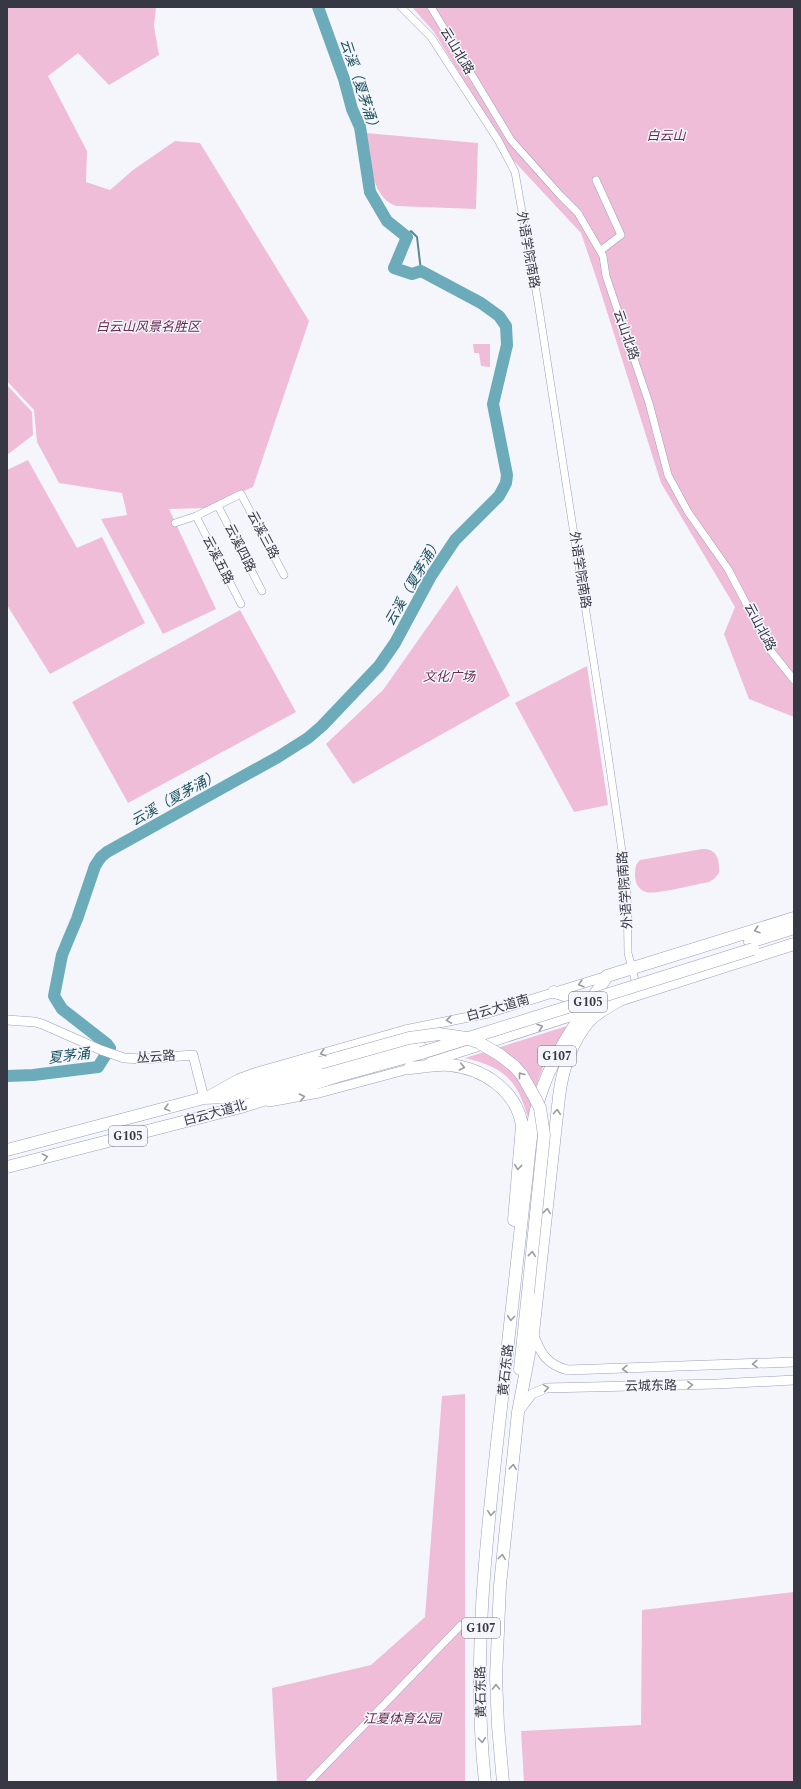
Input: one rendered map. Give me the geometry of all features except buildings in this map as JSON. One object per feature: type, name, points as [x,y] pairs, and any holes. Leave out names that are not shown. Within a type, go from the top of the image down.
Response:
[{"type":"highway","name":"白云大道南","points":[[607,976],[794,918]]},
{"type":"highway","name":"白云大道南","points":[[420,1049],[752,945],[794,928]]},
{"type":"highway","name":"白云大道南","points":[[752,945],[794,936]]},
{"type":"highway","name":"G107","points":[[622,999],[794,944]]},
{"type":"highway","name":"黄石东路","points":[[485,1782],[480,1697],[481,1624],[486,1550],[514,1279],[530,1146],[535,1113],[543,1087],[563,1044],[607,976]]},
{"type":"highway","points":[[554,992],[565,995],[576,1002],[583,1013],[584,1028]]},
{"type":"highway","name":"黄石东路","points":[[503,1782],[496,1702],[497,1623],[501,1569],[518,1412],[534,1333],[554,1151],[558,1097],[563,1070],[569,1055],[584,1028],[601,1011],[622,999]]},
{"type":"highway","points":[[204,1098],[251,1082],[409,1038],[439,1034],[459,1036],[478,1042],[500,1055],[514,1066],[522,1075],[540,1108],[544,1135],[520,1366],[518,1412]]},
{"type":"highway","name":"白云大道北","points":[[7,1150],[204,1098],[226,1097],[249,1092],[420,1049]]},
{"type":"highway","name":"白云大道北","points":[[7,1167],[250,1105],[420,1049]]},
{"type":"highway","points":[[410,1068],[448,1065],[474,1071],[490,1079],[503,1089],[514,1102],[518,1110],[521,1118],[521,1135],[514,1218],[514,1279]]},
{"type":"highway","points":[[530,1146],[534,1141],[543,1138],[550,1142],[554,1151]]},
{"type":"main road","name":"白云大道南","points":[[204,1098],[238,1079],[254,1073],[405,1030],[488,1013],[607,976]]},
{"type":"main road","points":[[554,992],[567,1002],[569,1010],[567,1019]]},
{"type":"main road","points":[[250,1105],[288,1100],[320,1093],[410,1068],[567,1019],[622,999]]},
{"type":"main road","name":"丛云路","points":[[7,1020],[35,1022],[52,1027],[101,1050],[115,1055],[136,1059],[193,1055],[204,1098]]},
{"type":"main road","name":"云城东路","points":[[534,1333],[538,1347],[547,1360],[561,1369],[579,1371],[794,1362]]},
{"type":"main road","points":[[579,1371],[574,1376],[574,1382],[581,1387]]},
{"type":"main road","name":"云城东路","points":[[518,1412],[528,1398],[539,1390],[546,1388],[716,1384],[794,1380]]},
{"type":"street","name":"外语学院南路","points":[[401,7],[431,37],[498,140],[515,172],[554,406],[625,865],[629,904],[628,953],[638,994]]},
{"type":"street","name":"云山北路","points":[[431,7],[507,134],[578,213],[603,256],[606,276],[649,403],[668,475],[688,512],[728,569],[771,651],[794,680]]},
{"type":"street","points":[[498,140],[507,134]]},
{"type":"street","points":[[596,180],[621,235],[600,251]]},
{"type":"street","name":"云溪三路","points":[[218,506],[241,494],[284,575]]},
{"type":"street","points":[[175,523],[196,516],[218,506]]},
{"type":"street","name":"云溪四路","points":[[218,506],[262,591]]},
{"type":"street","name":"云溪五路","points":[[196,516],[241,604]]},
{"type":"street","points":[[309,1782],[461,1625],[481,1624]]},
{"type":"green space","name":"白云山风景名胜区","points":[[7,7],[156,7],[154,26],[159,55],[109,85],[78,53],[48,76],[87,151],[86,182],[110,190],[133,170],[175,141],[200,143],[309,321],[253,487],[204,508],[169,509],[216,609],[163,634],[101,519],[127,515],[122,493],[59,483],[37,442],[34,410],[7,381]]},
{"type":"green space","name":"白云山","points":[[412,7],[794,7],[794,717],[749,699],[724,634],[735,607],[661,483],[581,233],[512,159],[434,32]]},
{"type":"green space","points":[[366,133],[478,143],[476,209],[396,206],[387,201],[376,185],[370,164]]},
{"type":"green space","points":[[473,344],[490,344],[490,367],[481,366],[479,353],[474,353]]},
{"type":"green space","points":[[7,385],[32,412],[33,435],[7,455]]},
{"type":"green space","points":[[28,460],[77,548],[102,537],[145,623],[50,674],[7,605],[7,470]]},
{"type":"green space","name":"文化广场","points":[[457,585],[510,696],[353,784],[326,744],[383,690]]},
{"type":"green space","points":[[240,610],[296,712],[128,803],[72,702]]},
{"type":"green space","points":[[587,666],[608,805],[574,812],[515,703]]},
{"type":"green space","points":[[702,849],[711,850],[718,859],[719,873],[714,879],[709,882],[651,893],[639,888],[635,877],[635,869],[640,860]]},
{"type":"green space","points":[[567,1026],[543,1067],[536,1087],[530,1125],[521,1098],[510,1080],[492,1067],[465,1058]]},
{"type":"green space","name":"江夏体育公园","points":[[465,1394],[465,1782],[277,1782],[272,1688],[371,1665],[425,1617],[442,1396]]},
{"type":"green space","points":[[794,1592],[794,1782],[524,1782],[521,1731],[641,1725],[642,1610]]},
{"type":"waterway","name":"云溪（夏茅涌）","points":[[7,1076],[33,1075],[98,1067],[110,1048],[107,1044],[62,1009],[54,996],[62,955],[77,919],[95,866],[101,857],[107,852],[278,757],[308,738],[322,726],[379,666],[395,643],[431,576],[455,540],[499,496],[506,483],[507,475],[493,404],[507,345],[506,326],[499,316],[481,303],[421,271],[412,274],[394,268],[407,237],[387,221],[370,192],[360,127],[352,109],[344,79],[318,7]]},
{"type":"waterway","points":[[407,237],[411,231],[417,237],[421,271]]},
{"type":"water label","name":"夏茅涌","points":[[69,1056]]}]
